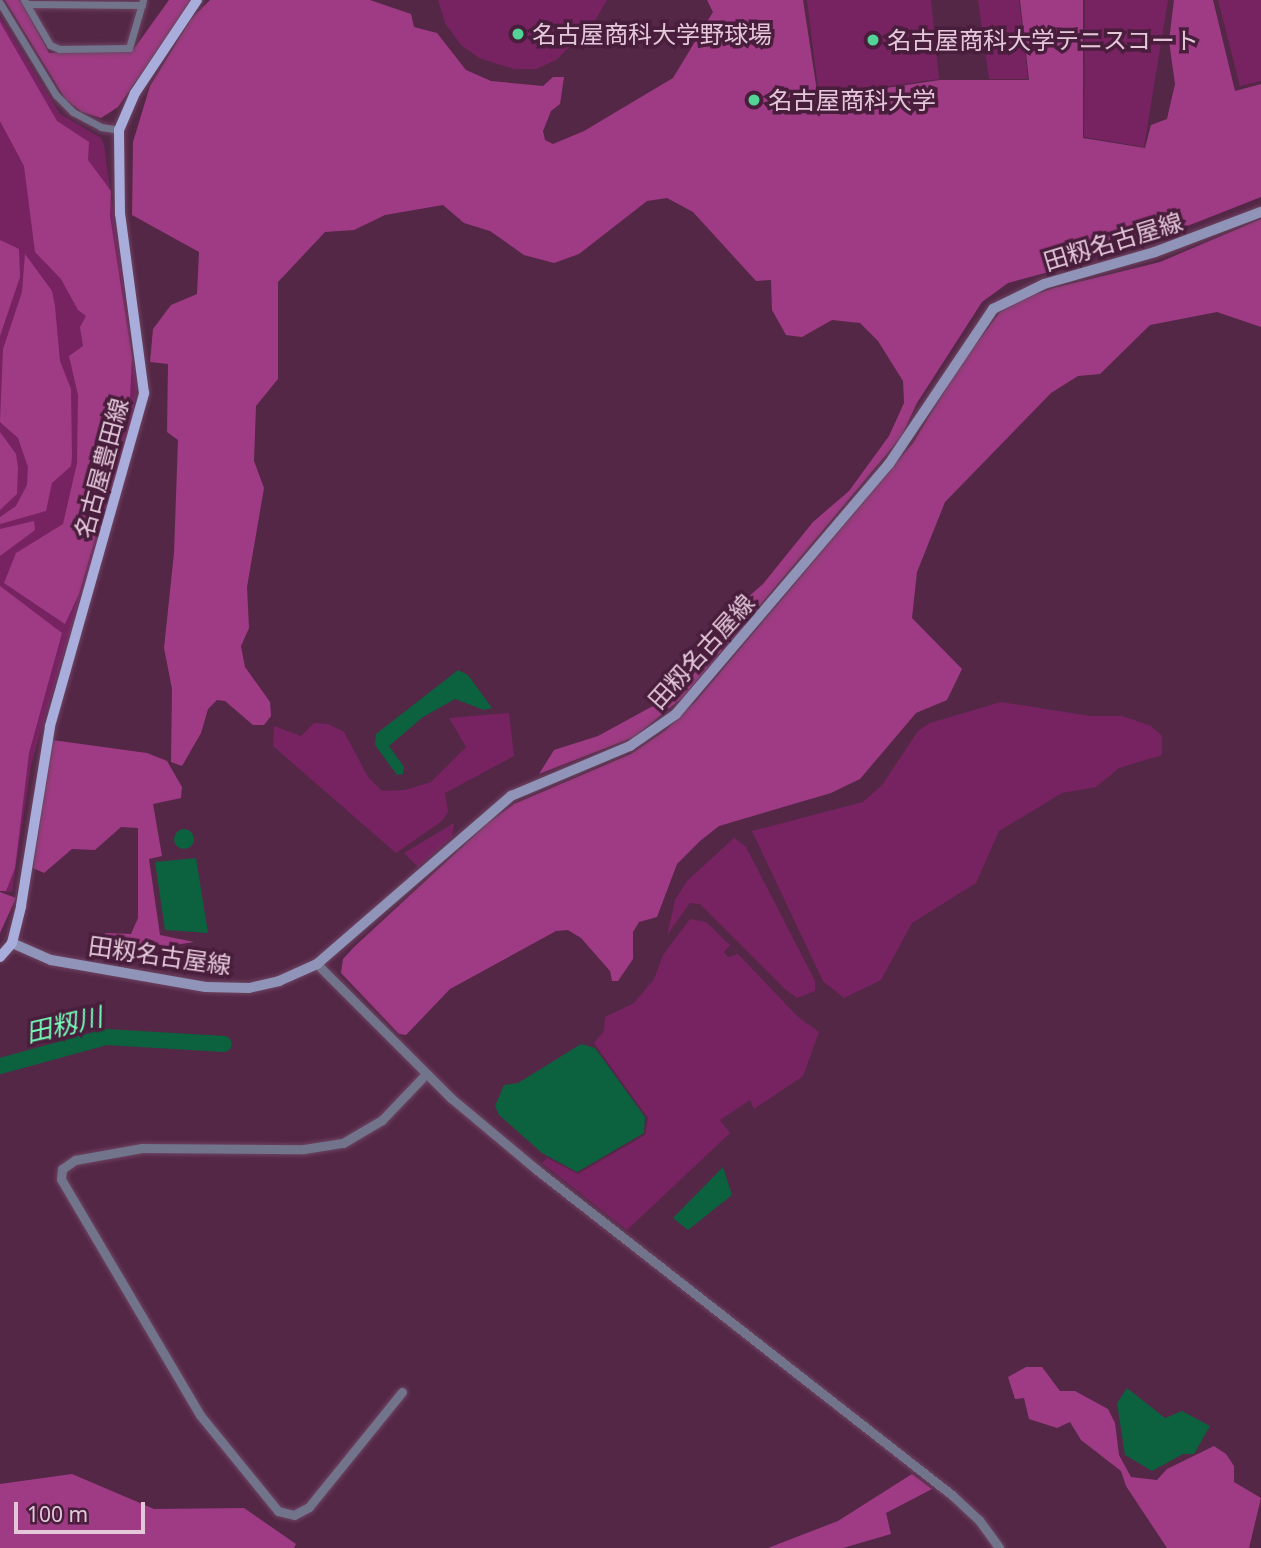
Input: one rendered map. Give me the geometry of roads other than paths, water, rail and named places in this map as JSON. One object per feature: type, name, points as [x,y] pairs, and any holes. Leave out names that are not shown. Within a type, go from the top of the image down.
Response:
[{"type":"main road","name":"名古屋豊田線","points":[[0,957],[12,943],[29,860],[42,756],[144,393],[120,214],[119,130],[135,93],[197,0]]},
{"type":"main road","name":"田籾名古屋線","points":[[12,943],[51,960],[206,986],[249,988],[279,981],[317,964],[510,796],[631,746],[676,714],[895,456],[993,309],[1044,284],[1155,252],[1261,212]]},
{"type":"street","points":[[26,2],[143,2],[129,48],[60,50],[50,45],[26,2]]},
{"type":"street","points":[[0,3],[56,95],[72,112],[101,127],[119,130]]},
{"type":"street","points":[[317,964],[425,1075],[537,1170],[952,1495],[979,1520],[999,1548]]},
{"type":"street","points":[[402,1392],[309,1507],[294,1515],[278,1511],[200,1415],[61,1179],[62,1169],[75,1160],[142,1148],[304,1149],[343,1143],[382,1120],[425,1075]]},
{"type":"waterway","name":"田籾川","points":[[0,1066],[106,1037],[224,1044]]},
{"type":"place","name":"名古屋商科大学野球場","points":[[518,34]]},
{"type":"place","name":"名古屋商科大学テニスコート","points":[[873,40]]},
{"type":"place","name":"名古屋商科大学","points":[[754,100]]}]
